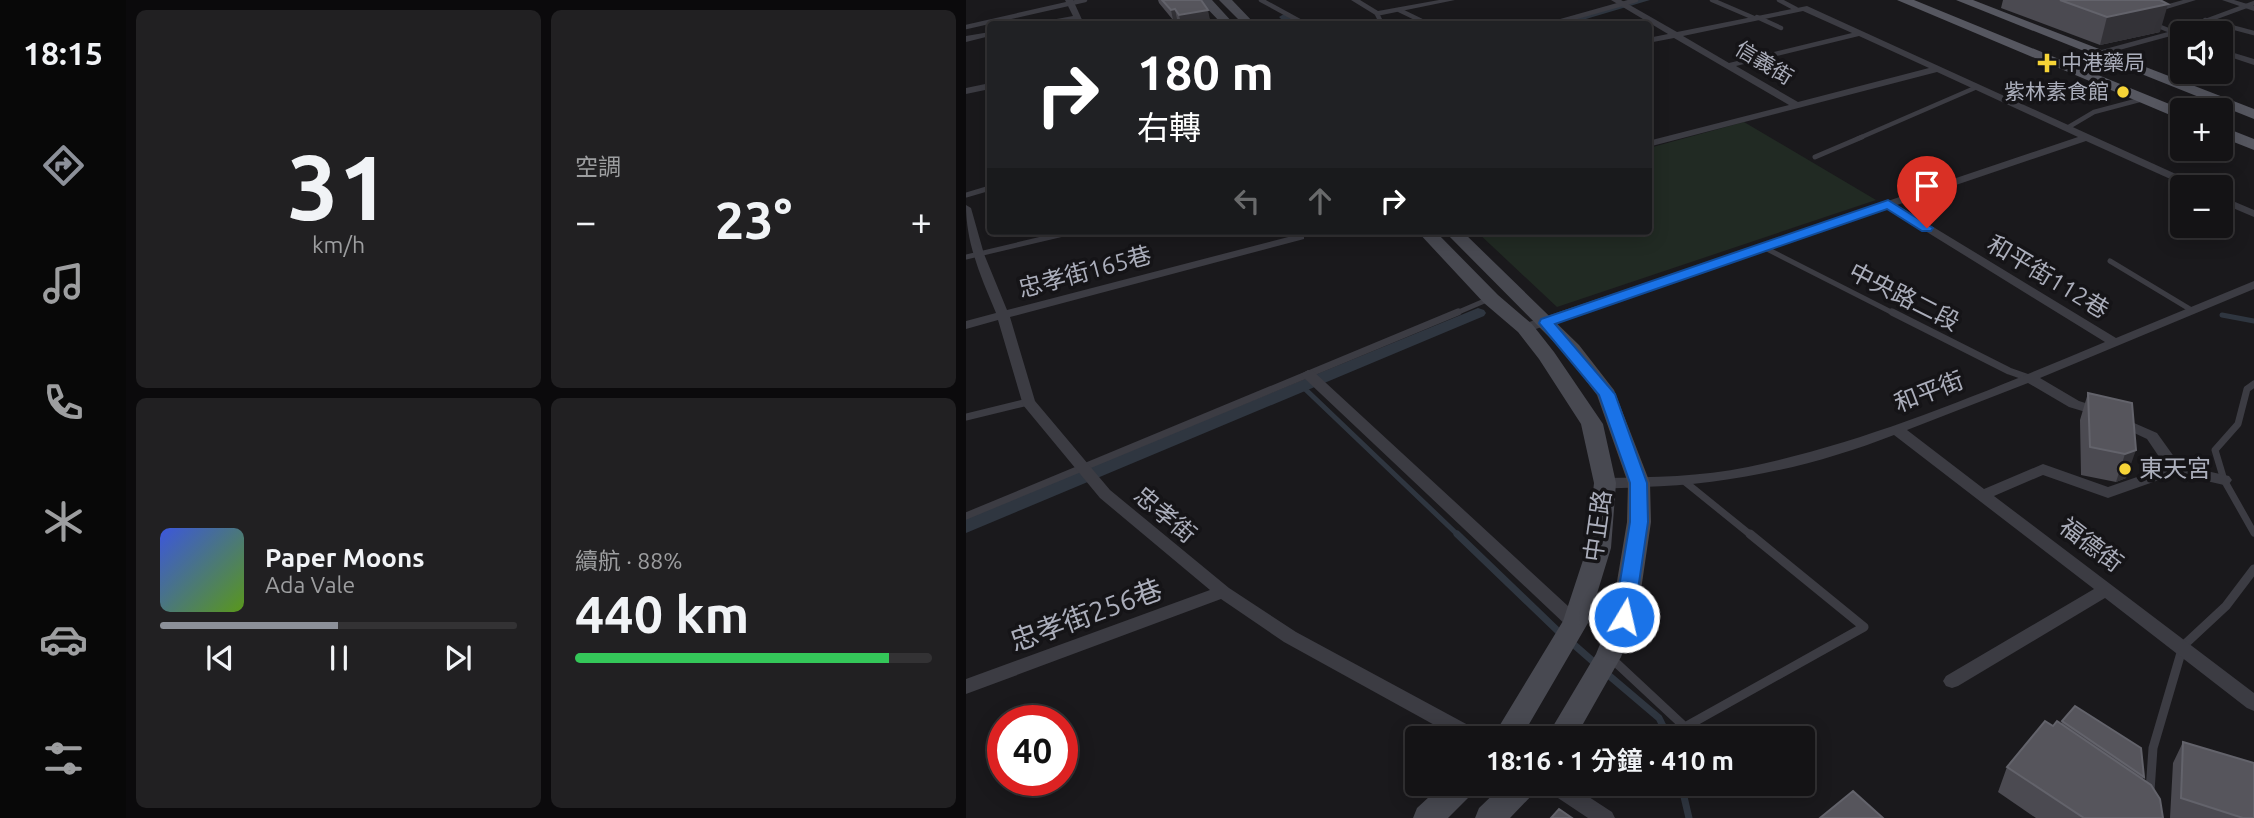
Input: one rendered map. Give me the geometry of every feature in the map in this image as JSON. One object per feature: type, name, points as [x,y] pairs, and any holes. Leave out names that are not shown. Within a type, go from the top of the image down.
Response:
[{"type":"main road","points":[[1903,0],[2254,114]]},
{"type":"main road","points":[[1923,0],[2187,98]]},
{"type":"main road","points":[[1942,0],[2170,99]]},
{"type":"main road","points":[[1962,0],[2079,59],[2144,99],[2170,110]]},
{"type":"main road","points":[[2233,115],[2254,124]]},
{"type":"main road","points":[[2233,126],[2254,134]]},
{"type":"main road","points":[[2233,136],[2254,145]]},
{"type":"street","points":[[1205,0],[1225,21]]},
{"type":"street","points":[[1225,0],[1246,21]]},
{"type":"street","points":[[1355,0],[1377,14],[1451,0]]},
{"type":"street","points":[[2170,32],[2142,20],[2143,14],[2192,0]]},
{"type":"street","points":[[2226,0],[2254,9]]},
{"type":"street","points":[[1070,1],[1079,21]]},
{"type":"street","name":"信義街","points":[[1618,2],[1651,21]]},
{"type":"street","points":[[1652,40],[1804,8],[2170,175]]},
{"type":"street","name":"信義街","points":[[1652,22],[1796,105]]},
{"type":"street","points":[[1730,65],[1861,33]]},
{"type":"street","points":[[966,39],[987,35]]},
{"type":"street","points":[[2233,55],[2254,62]]},
{"type":"street","points":[[1796,105],[1937,69]]},
{"type":"street","points":[[966,91],[987,87]]},
{"type":"street","name":"信義街","points":[[1652,143],[1796,105]]},
{"type":"street","points":[[1536,325],[2087,136]]},
{"type":"street","name":"和平街112巷","points":[[1888,204],[2114,342]]},
{"type":"street","points":[[2233,204],[2254,214]]},
{"type":"street","name":"忠孝街","points":[[966,208],[972,256],[1003,316],[1028,402],[1105,494],[1223,592],[1290,637],[1452,726]]},
{"type":"street","name":"中正路","points":[[1429,235],[1491,299],[1536,325],[1592,424],[1605,483],[1599,548],[1575,623],[1513,726]]},
{"type":"street","name":"中正路","points":[[1456,235],[1536,325],[1607,394],[1639,483],[1639,522],[1624,617],[1608,657],[1567,726]]},
{"type":"street","name":"忠孝街165巷","points":[[966,325],[1300,237]]},
{"type":"street","name":"和平街","points":[[1605,483],[1684,481],[1771,466],[1857,444],[2029,378],[2254,285]]},
{"type":"street","points":[[1308,374],[1575,623]]},
{"type":"street","points":[[2029,378],[2074,404],[2108,415],[2152,436],[2175,470]]},
{"type":"street","name":"福德街","points":[[1896,429],[2254,702]]},
{"type":"street","points":[[1984,495],[2043,469],[2108,493],[2175,470],[2224,480]]},
{"type":"street","points":[[1952,681],[2107,589]]},
{"type":"street","name":"忠孝街256巷","points":[[966,687],[1223,592]]},
{"type":"street","points":[[1428,818],[1451,796]]},
{"type":"street","points":[[1490,818],[1512,796]]},
{"type":"street","points":[[1571,796],[1605,818]]},
{"type":"lane","points":[[990,21],[1070,1],[1085,0]]},
{"type":"lane","points":[[1261,0],[1300,21]]},
{"type":"lane","points":[[1560,21],[1618,2],[1636,0]]},
{"type":"lane","points":[[1712,0],[1781,28]]},
{"type":"lane","points":[[1779,0],[1797,9]]},
{"type":"lane","points":[[2201,21],[2254,3]]},
{"type":"lane","points":[[1399,10],[1422,21]]},
{"type":"lane","points":[[1377,14],[1380,21]]},
{"type":"lane","points":[[2204,19],[2254,33]]},
{"type":"lane","points":[[966,27],[987,22]]},
{"type":"lane","points":[[2079,59],[2170,37]]},
{"type":"lane","points":[[1815,157],[1977,87]]},
{"type":"lane","points":[[2067,128],[2083,116],[2106,106],[2144,99]]},
{"type":"lane","points":[[966,195],[987,189]]},
{"type":"lane","points":[[972,256],[1059,235]]},
{"type":"lane","name":"中央路二段","points":[[1763,247],[2009,371],[2029,378]]},
{"type":"lane","points":[[2110,261],[2193,311]]},
{"type":"lane","points":[[966,516],[1491,299]]},
{"type":"lane","points":[[2254,384],[2247,389],[2238,424],[2215,450],[2224,480],[2254,533]]},
{"type":"lane","points":[[966,418],[1028,402]]},
{"type":"lane","points":[[1608,657],[1685,727],[1864,627],[1684,481]]},
{"type":"lane","points":[[2149,808],[2153,748],[2183,646],[2226,606],[2254,569]]},
{"type":"shaded area","points":[[1744,122],[1876,200],[1557,307],[1480,235],[1652,235],[1652,147]]},
{"type":"building","points":[[1162,0],[1201,0],[1208,10],[1179,15]]},
{"type":"building","points":[[2060,0],[2160,0],[2168,4],[2107,17]]},
{"type":"building","points":[[2088,393],[2132,403],[2136,450],[2125,454],[2090,447]]},
{"type":"building","points":[[2075,706],[2141,748],[2144,777],[2062,721]]},
{"type":"building","points":[[2045,721],[2053,726],[2057,721],[2151,785],[2160,799],[2163,818],[2084,818],[2007,767]]},
{"type":"building","points":[[2183,742],[2254,763],[2254,818],[2243,818],[2181,798]]},
{"type":"building","points":[[1853,791],[1883,818],[1820,818]]},
{"type":"building","points":[[1559,809],[1572,818],[1551,818]]},
{"type":"waterway","points":[[1571,21],[1645,0]]},
{"type":"waterway","points":[[1284,17],[1292,21]]},
{"type":"waterway","points":[[966,526],[1478,313]]},
{"type":"waterway","points":[[2222,315],[2254,321]]},
{"type":"waterway","points":[[1303,387],[1459,536]]},
{"type":"waterway","points":[[1457,534],[1561,634]]},
{"type":"waterway","points":[[1572,643],[1596,664]]},
{"type":"waterway","points":[[1606,673],[1659,718],[1663,726]]},
{"type":"waterway","points":[[1684,796],[1689,818]]},
{"type":"place","name":"中港藥局","points":[[2047,63]]},
{"type":"place","name":"紫林素食館","points":[[2123,92]]},
{"type":"place","name":"東天宮","points":[[2125,469]]},
{"type":"route","points":[[1624,617],[1639,522],[1639,483],[1607,394],[1572,349],[1546,323],[1888,204],[1927,228]]}]
